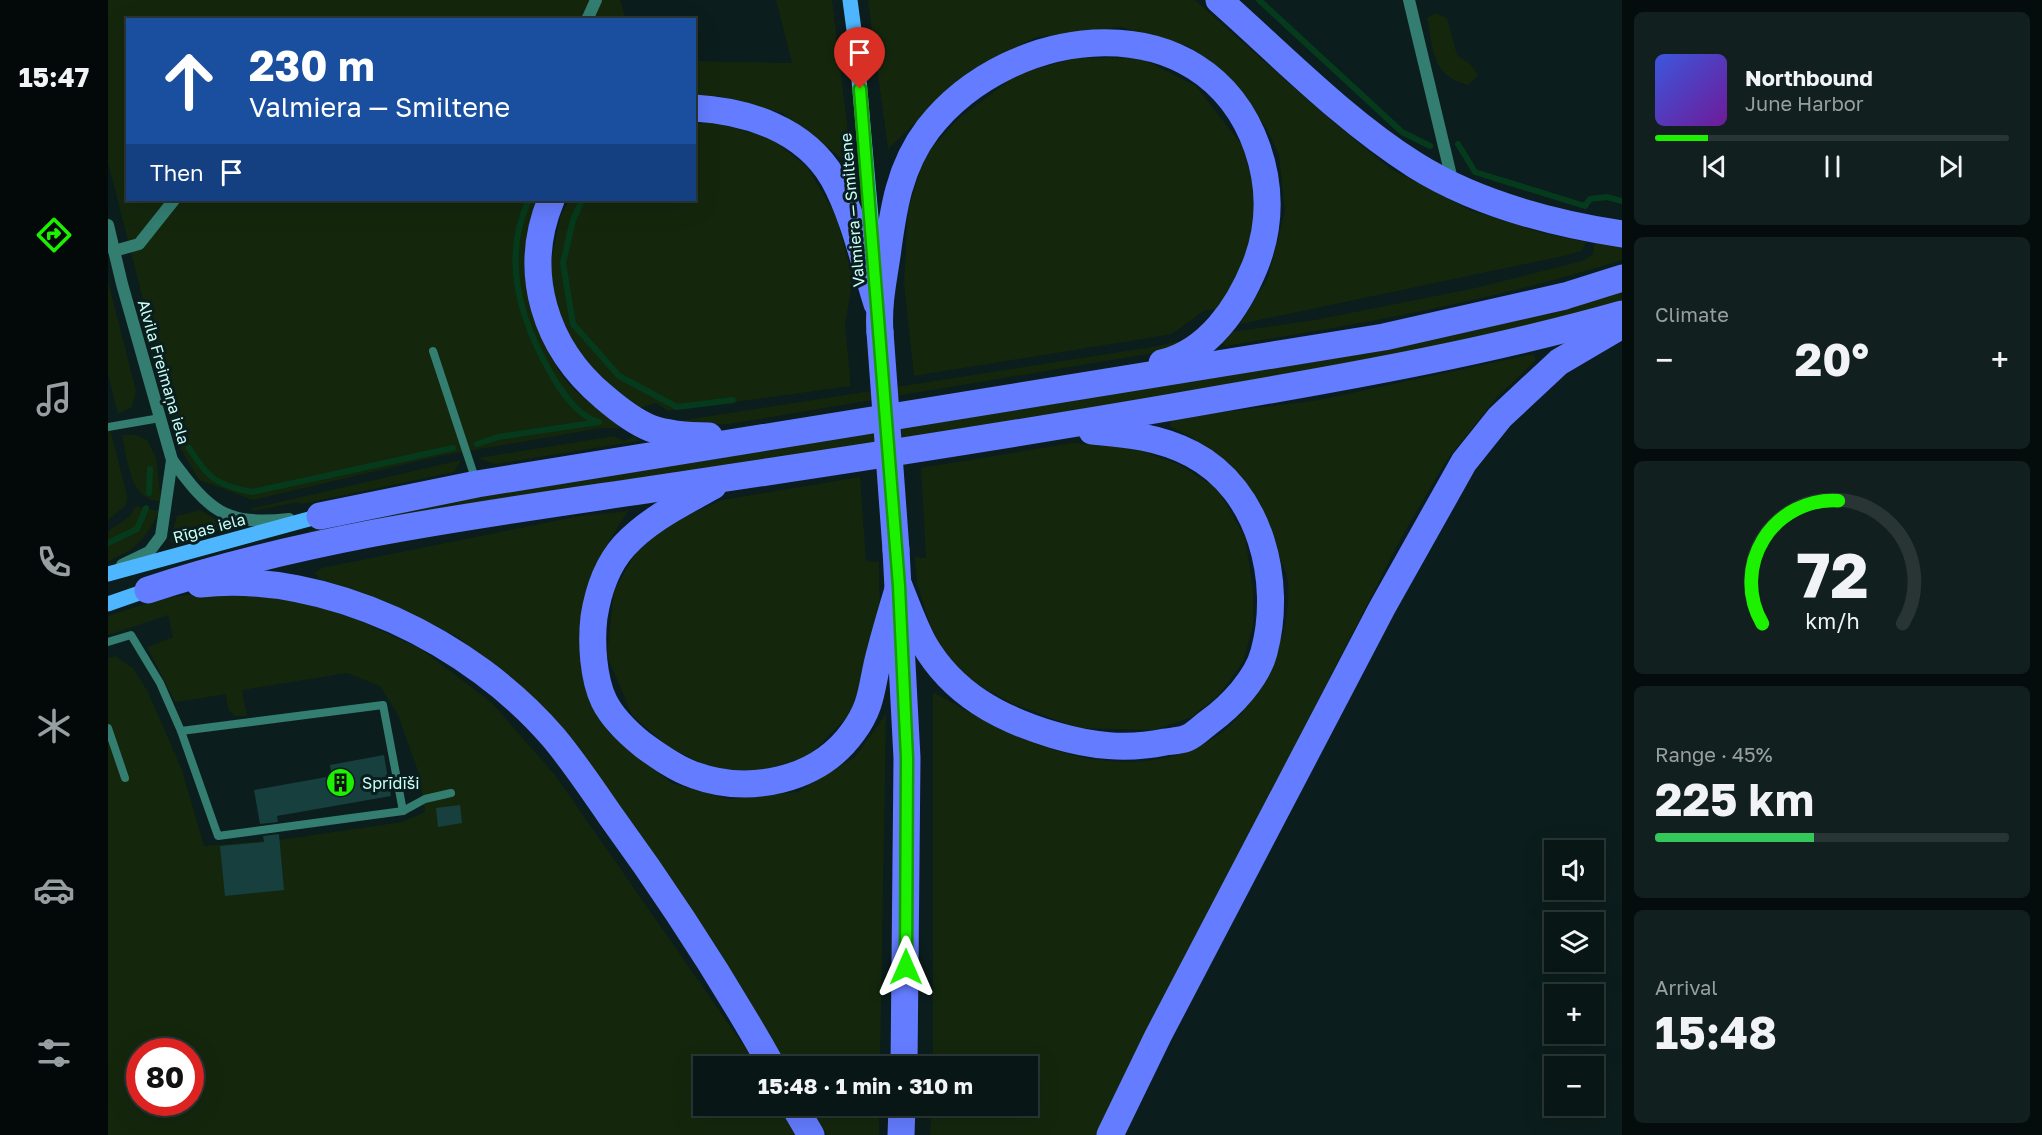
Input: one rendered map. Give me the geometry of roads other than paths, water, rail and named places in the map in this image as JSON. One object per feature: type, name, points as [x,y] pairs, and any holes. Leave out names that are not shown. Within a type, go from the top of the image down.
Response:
[{"type":"highway","points":[[1220,0],[1384,144],[1416,166],[1490,201],[1558,222],[1622,234]]},
{"type":"highway","points":[[904,1056],[907,758],[899,586],[879,321],[894,206],[906,166],[929,128],[969,90],[1026,56],[1047,48],[1100,40],[1125,41],[1152,46],[1178,57],[1201,71],[1222,89],[1240,111],[1253,135],[1266,180],[1268,204],[1265,233],[1257,261],[1241,294],[1215,332],[1196,348],[1175,360],[1004,400]]},
{"type":"highway","points":[[696,108],[742,114],[769,123],[792,136],[816,157],[832,177],[844,202],[879,321]]},
{"type":"highway","points":[[551,201],[543,219],[537,272],[540,295],[548,323],[570,361],[595,390],[623,413],[649,427],[677,435],[708,436],[839,427]]},
{"type":"highway","points":[[320,516],[477,484],[1384,337],[1531,304],[1622,278]]},
{"type":"highway","points":[[148,590],[214,568],[313,544],[1058,427],[1370,373],[1548,335],[1622,314]]},
{"type":"highway","points":[[1110,1135],[1158,1036],[1382,608],[1464,462],[1500,417],[1559,363],[1622,325]]},
{"type":"highway","points":[[899,586],[924,644],[944,673],[961,691],[987,708],[1024,726],[1083,743],[1135,748],[1187,738],[1224,712],[1250,680],[1264,653],[1272,589],[1267,559],[1257,530],[1243,504],[1222,477],[1194,454],[1153,437],[1058,427]]},
{"type":"highway","points":[[728,478],[660,515],[644,527],[622,548],[612,564],[596,601],[592,628],[604,701],[624,730],[656,754],[692,775],[728,783],[764,783],[795,776],[831,756],[852,734],[869,708],[879,658],[899,586]]},
{"type":"highway","points":[[148,590],[218,582],[250,582],[304,589],[379,612],[453,653],[502,688],[554,737],[635,849],[727,986],[766,1056]]},
{"type":"highway","points":[[800,1116],[811,1135]]},
{"type":"highway","points":[[901,1135],[902,1116]]},
{"type":"main road","name":"Valmiera — Smiltene","points":[[850,0],[856,45],[879,321]]},
{"type":"main road","name":"Rīgas iela","points":[[108,573],[320,516]]},
{"type":"main road","points":[[108,604],[148,590]]},
{"type":"street","points":[[588,18],[596,0]]},
{"type":"street","points":[[1409,0],[1454,185]]},
{"type":"street","points":[[114,250],[139,244],[173,201]]},
{"type":"street","name":"Alvila Freimaņa iela","points":[[108,225],[172,460],[161,536],[149,552],[108,573]]},
{"type":"street","points":[[172,460],[195,492],[214,510],[240,520],[268,522],[320,516]]},
{"type":"lane","points":[[433,351],[477,484]]},
{"type":"lane","points":[[108,427],[160,418]]},
{"type":"lane","points":[[108,642],[131,635],[160,683],[181,731],[218,836],[403,812],[425,800],[452,793]]},
{"type":"lane","points":[[181,731],[383,705],[403,812]]},
{"type":"lane","points":[[108,728],[124,778]]},
{"type":"waterway","points":[[1259,0],[1402,132],[1430,146]]},
{"type":"waterway","points":[[1458,144],[1475,172],[1585,206],[1590,199],[1607,197],[1622,201]]},
{"type":"waterway","points":[[477,444],[498,437],[599,422],[585,416],[563,392],[543,358],[524,314],[516,269],[516,246],[520,223],[529,201]]},
{"type":"waterway","points":[[582,201],[573,220],[563,263],[573,324],[619,376],[677,407],[733,400]]},
{"type":"waterway","points":[[189,448],[202,467],[214,479],[252,492],[453,448]]},
{"type":"waterway","points":[[149,493],[150,469]]},
{"type":"waterway","points":[[108,543],[137,529],[146,508]]},
{"type":"place","name":"Sprīdīši","points":[[341,783]]}]
